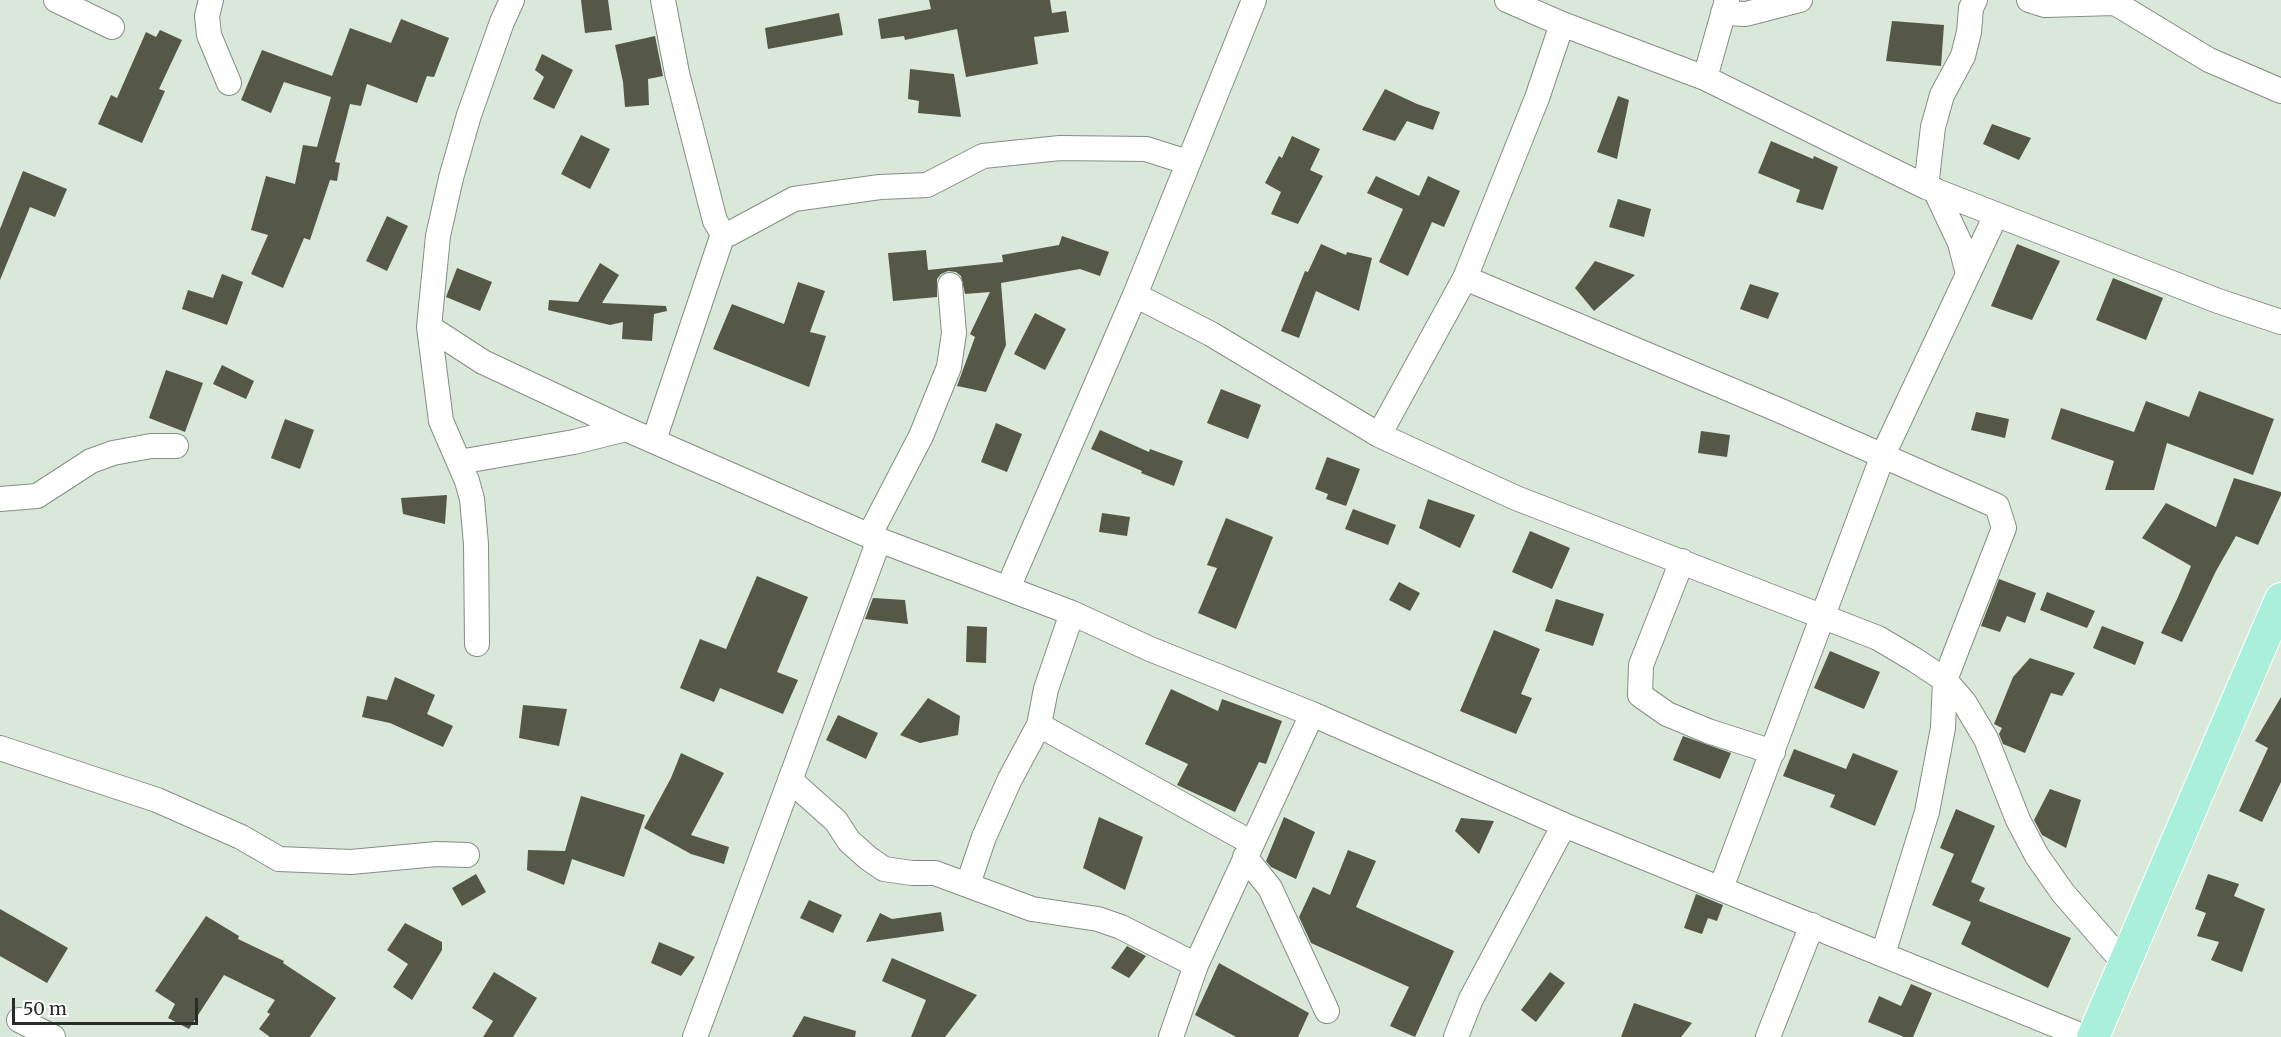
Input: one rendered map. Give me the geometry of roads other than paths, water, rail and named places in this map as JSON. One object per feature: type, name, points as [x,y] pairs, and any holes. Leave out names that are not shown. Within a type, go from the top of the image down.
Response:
[{"type":"main road","points":[[2092,1037],[2272,644],[2281,599]]},
{"type":"street","points":[[56,0],[112,27]]},
{"type":"street","points":[[211,0],[207,16],[208,35],[229,83]]},
{"type":"street","points":[[477,645],[476,544],[472,499],[441,421],[429,327],[438,236],[451,178],[469,115],[512,0]]},
{"type":"street","points":[[654,441],[723,234],[716,221],[677,73],[663,0]]},
{"type":"street","points":[[1008,588],[1135,295],[1254,0]]},
{"type":"street","points":[[1507,0],[1562,24],[1705,78],[1930,188],[2218,301],[2281,322]]},
{"type":"street","points":[[1705,78],[1725,6],[1746,14],[1800,0]]},
{"type":"street","points":[[1968,274],[1960,243],[1930,188],[1933,127],[1942,95],[1963,56],[1969,32],[1971,8],[1975,0]]},
{"type":"street","points":[[2029,0],[2046,5],[2115,3],[2209,60],[2281,91]]},
{"type":"street","points":[[1379,435],[1465,278],[1537,98],[1562,24]]},
{"type":"street","points":[[723,234],[729,234],[794,199],[880,187],[927,185],[983,156],[1060,148],[1146,149],[1187,162]]},
{"type":"street","points":[[1721,888],[1883,455],[1996,215]]},
{"type":"street","points":[[1465,278],[1883,455],[1997,506],[2004,528],[1946,680],[1943,728],[1927,812],[1883,954]]},
{"type":"street","points":[[695,1037],[790,780],[874,538],[921,436],[949,368],[954,333],[950,285]]},
{"type":"street","points":[[1135,295],[1211,334],[1379,435],[1516,498],[1878,638],[1946,680],[1964,702],[1986,739],[2018,820],[2037,856],[2063,893],[2124,963]]},
{"type":"street","points":[[429,327],[483,362],[626,429],[874,538],[1072,613],[1150,649],[1312,714],[1564,825],[2085,1037]]},
{"type":"street","points":[[459,462],[574,442],[626,429]]},
{"type":"street","points":[[0,499],[37,496],[91,461],[113,453],[152,446],[176,446]]},
{"type":"street","points":[[1682,561],[1641,665],[1640,695],[1667,714],[1708,731],[1773,752]]},
{"type":"street","points":[[968,884],[984,837],[1039,725],[1046,689],[1072,613]]},
{"type":"street","points":[[1171,1037],[1196,965],[1312,714]]},
{"type":"street","points":[[1039,725],[1249,850],[1270,888],[1327,1011]]},
{"type":"street","points":[[0,748],[157,800],[241,837],[279,860],[351,862],[437,854],[467,855]]},
{"type":"street","points":[[790,780],[836,821],[849,841],[885,869],[912,873],[935,873],[1032,909],[1098,919],[1121,927],[1196,965]]},
{"type":"street","points":[[1456,1037],[1471,999],[1564,825]]},
{"type":"street","points":[[1768,1037],[1812,925]]},
{"type":"street","points":[[19,1020],[53,1037]]}]
